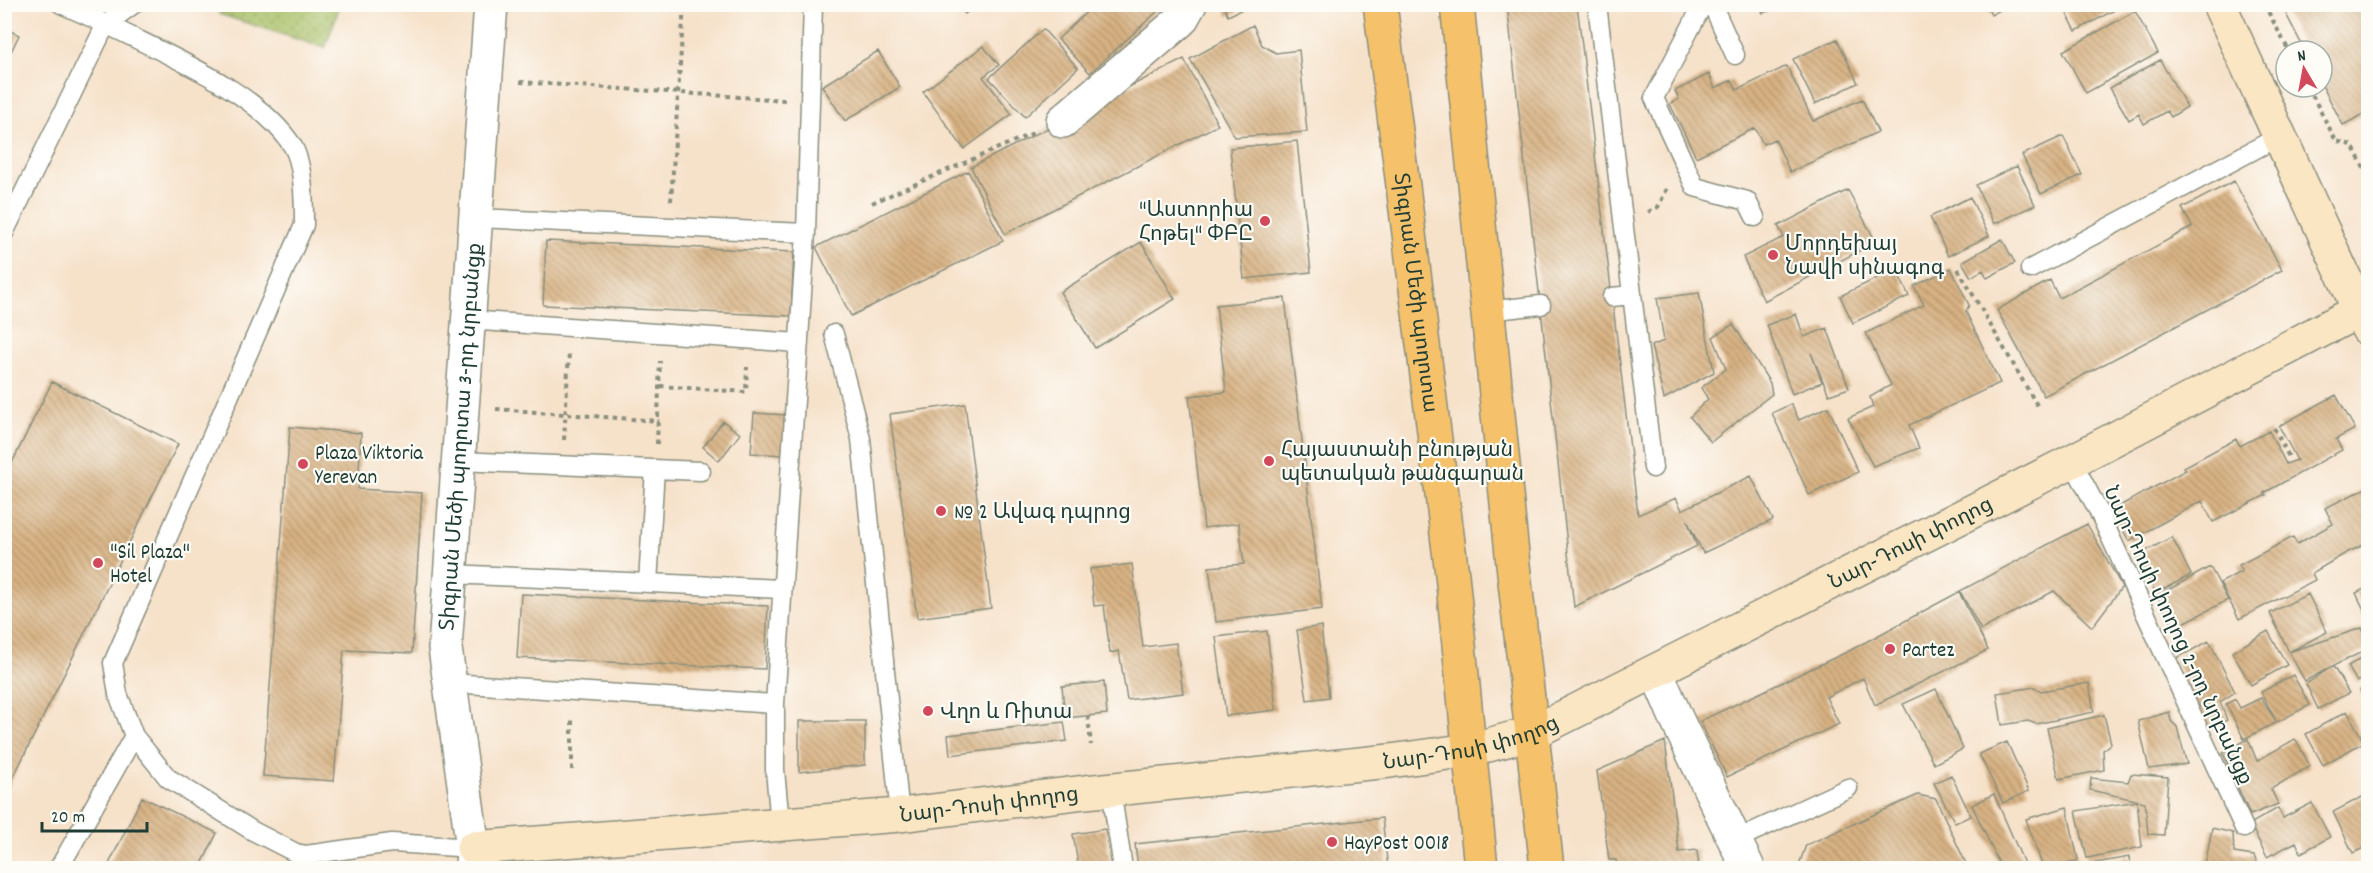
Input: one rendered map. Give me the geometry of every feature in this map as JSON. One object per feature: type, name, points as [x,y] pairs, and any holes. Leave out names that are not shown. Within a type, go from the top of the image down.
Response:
[{"type":"main road","name":"Տիգրան Մեծի պողոտա","points":[[1380,4],[1452,574],[1481,868]]},
{"type":"main road","points":[[1457,4],[1487,311],[1547,868]]},
{"type":"main road","points":[[2219,4],[2365,316]]},
{"type":"main road","points":[[2232,4],[2368,280]]},
{"type":"main road","name":"Նար-Դոսի փողոց","points":[[473,858],[780,824],[900,815],[1390,761],[1470,750],[1532,733],[2365,316]]},
{"type":"street","name":"Տիգրան Մեծի պողոտա 3-րդ նրբանցք","points":[[473,858],[445,648],[491,4]]},
{"type":"street","points":[[1063,120],[1181,20],[1190,4]]},
{"type":"street","points":[[1656,671],[1677,720],[1742,854]]},
{"type":"lane","points":[[61,4],[106,24],[229,88],[267,116],[293,146],[303,181],[304,225],[113,663],[118,694],[134,736],[168,778],[253,831],[296,853],[321,854],[392,843],[473,858]]},
{"type":"lane","points":[[4,232],[106,24],[134,4]]},
{"type":"lane","points":[[780,824],[775,704],[806,233],[813,4]]},
{"type":"lane","points":[[1597,4],[1653,468]]},
{"type":"lane","points":[[1703,4],[1654,99],[1695,187],[1747,201],[1755,217]]},
{"type":"lane","points":[[1712,4],[1735,55]]},
{"type":"lane","points":[[2030,269],[2280,136]]},
{"type":"lane","points":[[476,218],[806,233]]},
{"type":"lane","points":[[1612,297],[1632,295]]},
{"type":"lane","points":[[1487,311],[1540,305]]},
{"type":"lane","points":[[468,320],[799,343]]},
{"type":"lane","points":[[834,334],[861,439],[900,815]]},
{"type":"lane","points":[[458,461],[701,471]]},
{"type":"lane","name":"Նար-Դոսի փողոց 2-րդ նրբանցք","points":[[2072,461],[2098,510],[2244,828]]},
{"type":"lane","points":[[648,583],[655,469]]},
{"type":"lane","points":[[450,574],[782,589]]},
{"type":"lane","points":[[450,683],[573,693],[775,704]]},
{"type":"lane","points":[[59,868],[134,736]]},
{"type":"lane","points":[[1742,854],[1848,788]]},
{"type":"lane","points":[[1111,790],[1123,868]]},
{"type":"path","points":[[670,226],[684,4]]},
{"type":"path","points":[[2264,4],[2283,39]]},
{"type":"path","points":[[486,80],[810,102]]},
{"type":"path","points":[[2314,99],[2336,141],[2352,145],[2368,176]]},
{"type":"path","points":[[872,203],[1063,120]]},
{"type":"path","points":[[1624,226],[1658,207],[1683,160]]},
{"type":"path","points":[[1958,269],[2038,407]]},
{"type":"path","points":[[563,446],[569,348]]},
{"type":"path","points":[[655,469],[659,421],[660,354]]},
{"type":"path","points":[[660,386],[746,392],[747,360]]},
{"type":"path","points":[[462,407],[659,421]]},
{"type":"path","points":[[2274,428],[2289,457]]},
{"type":"path","points":[[572,770],[573,693]]},
{"type":"path","points":[[1088,716],[1091,745]]},
{"type":"green space","points":[[222,4],[340,5],[325,48],[219,14]]},
{"type":"building","points":[[957,4],[977,4],[965,14]]},
{"type":"building","points":[[1095,4],[1155,4],[1160,9],[1090,73],[1058,39]]},
{"type":"building","points":[[1223,4],[1253,4],[1228,16]]},
{"type":"building","points":[[1507,4],[1577,4],[1638,515],[1676,498],[1682,510],[1751,476],[1773,520],[1703,553],[1687,520],[1697,546],[1574,607]]},
{"type":"building","points":[[1759,4],[1783,4],[1763,13]]},
{"type":"building","points":[[1986,4],[2011,4],[1991,15]]},
{"type":"building","points":[[2062,4],[2119,4],[2120,7],[2076,31]]},
{"type":"building","points":[[2281,4],[2368,4],[2368,112],[2343,125],[2329,99],[2334,99],[2334,39],[2299,39]]},
{"type":"building","points":[[2135,11],[2158,53],[2086,93],[2063,51]]},
{"type":"building","points":[[1253,25],[1262,45],[1276,53],[1299,50],[1307,132],[1235,137],[1190,59]]},
{"type":"building","points":[[4,28],[19,35],[4,66]]},
{"type":"building","points":[[1043,29],[1078,68],[1025,117],[989,78]]},
{"type":"building","points":[[1837,39],[1858,83],[1815,104],[1793,59]]},
{"type":"building","points":[[983,46],[999,65],[983,77],[1012,114],[964,149],[923,92]]},
{"type":"building","points":[[878,51],[900,87],[845,121],[822,86]]},
{"type":"building","points":[[1184,59],[1218,125],[1005,234],[971,167]]},
{"type":"building","points":[[2160,60],[2187,107],[2171,117],[2167,111],[2144,124],[2139,114],[2129,120],[2110,88]]},
{"type":"building","points":[[1787,66],[1813,121],[1862,99],[1878,132],[1790,172],[1775,139],[1763,144],[1755,128],[1696,157],[1670,104],[1679,99],[1675,91],[1709,74],[1715,88],[1732,80],[1737,90]]},
{"type":"building","points":[[2063,136],[2082,175],[2041,194],[2022,155]]},
{"type":"building","points":[[1297,141],[1311,272],[1244,279],[1230,148]]},
{"type":"building","points":[[2017,166],[2035,205],[1994,224],[1976,185]]},
{"type":"building","points":[[968,171],[1003,241],[851,316],[816,247]]},
{"type":"building","points":[[2234,181],[2282,270],[2044,396],[1997,310],[2050,280],[2059,298],[2192,227],[2182,208]]},
{"type":"building","points":[[1848,190],[1876,242],[1764,301],[1743,257],[1784,237],[1778,226]]},
{"type":"building","points":[[1970,197],[1989,236],[1948,256],[1930,217]]},
{"type":"building","points":[[2002,239],[2015,263],[1987,278],[1983,270],[1971,277],[1962,262]]},
{"type":"building","points":[[546,241],[794,252],[791,316],[543,305]]},
{"type":"building","points":[[1141,242],[1175,299],[1095,348],[1060,292]]},
{"type":"building","points":[[1951,268],[1969,305],[1966,312],[2000,383],[1909,425],[1919,448],[1873,466],[1848,418],[1873,407],[1870,397],[1891,385],[1866,333],[1924,305],[1914,286]]},
{"type":"building","points":[[1896,269],[1909,296],[1853,323],[1840,296]]},
{"type":"building","points":[[1699,293],[1714,372],[1664,399],[1651,346],[1664,341],[1657,298]]},
{"type":"building","points":[[1285,298],[1322,609],[1216,622],[1209,567],[1244,564],[1239,523],[1204,528],[1189,396],[1226,392],[1216,305]]},
{"type":"building","points":[[1796,314],[1804,337],[1827,328],[1849,388],[1829,395],[1811,353],[1822,382],[1792,394],[1767,325]]},
{"type":"building","points":[[1733,324],[1770,383],[1772,394],[1711,442],[1690,417],[1708,399],[1701,388],[1726,369],[1713,337]]},
{"type":"building","points":[[52,382],[178,444],[5,794],[5,477]]},
{"type":"building","points":[[2336,395],[2355,429],[2336,439],[2342,450],[2264,493],[2266,495],[2213,522],[2202,501],[2129,541],[2112,510],[2186,470],[2184,467],[2236,439],[2240,446],[2269,431],[2286,464],[2297,460],[2279,426]]},
{"type":"building","name":"№ 2 Ավագ դպրոց","points":[[965,404],[991,608],[917,618],[890,414]]},
{"type":"building","points":[[1791,404],[1799,420],[1828,407],[1858,472],[1809,495],[1772,413]]},
{"type":"building","points":[[754,413],[787,415],[784,455],[751,453]]},
{"type":"building","points":[[723,421],[740,434],[719,461],[703,447]]},
{"type":"building","points":[[290,427],[361,433],[358,489],[422,493],[412,653],[344,650],[334,781],[263,776]]},
{"type":"building","points":[[2368,487],[2368,543],[2312,573],[2315,580],[2239,619],[2220,583],[2242,571],[2239,565],[2293,537],[2297,544],[2333,524],[2325,508]]},
{"type":"building","points":[[2087,524],[2122,587],[2092,627],[2054,591],[1981,630],[1960,591]]},
{"type":"building","points":[[2172,537],[2191,575],[2156,593],[2136,556]]},
{"type":"building","points":[[1132,564],[1143,647],[1176,643],[1183,693],[1127,700],[1119,651],[1110,653],[1104,605],[1094,606],[1090,569]]},
{"type":"building","points":[[2210,567],[2228,600],[2174,628],[2157,596]]},
{"type":"building","points":[[2368,587],[2368,618],[2356,593]]},
{"type":"building","points":[[1959,592],[1988,650],[1875,705],[1863,678],[1826,697],[1839,724],[1727,777],[1700,721],[1849,651]]},
{"type":"building","points":[[521,594],[768,606],[765,669],[517,658]]},
{"type":"building","points":[[2308,594],[2327,632],[2289,652],[2270,613]]},
{"type":"building","points":[[1321,626],[1329,697],[1307,700],[1297,630]]},
{"type":"building","points":[[2362,628],[2368,642],[2368,649],[2305,681],[2289,652]]},
{"type":"building","points":[[1267,631],[1276,710],[1226,716],[1216,637]]},
{"type":"building","points":[[2268,631],[2287,665],[2251,685],[2232,652]]},
{"type":"building","points":[[2209,641],[2235,692],[2220,702],[2227,720],[2208,729],[2175,659]]},
{"type":"building","points":[[2368,654],[2368,676],[2357,682],[2348,666]]},
{"type":"building","points":[[2333,666],[2349,693],[2318,709],[2306,684]]},
{"type":"building","points":[[2293,675],[2310,705],[2244,739],[2226,704],[2235,699],[2240,708],[2261,698],[2276,721],[2261,692]]},
{"type":"building","points":[[1104,682],[1107,714],[1065,718],[1062,686]]},
{"type":"building","points":[[2089,683],[2094,712],[2036,724],[2028,721],[2002,725],[1997,693],[2035,687],[2041,691]]},
{"type":"building","points":[[2368,686],[2368,708],[2360,690]]},
{"type":"building","points":[[1936,689],[1963,749],[1934,764],[1903,704]]},
{"type":"building","points":[[2347,711],[2364,742],[2323,765],[2306,734]]},
{"type":"building","points":[[2169,712],[2171,721],[2177,727],[2187,764],[2149,769],[2138,721]]},
{"type":"building","points":[[2104,715],[2111,743],[2103,750],[2104,770],[2059,779],[2047,728]]},
{"type":"building","points":[[799,721],[865,721],[865,765],[799,772]]},
{"type":"building","points":[[1064,722],[1067,741],[950,755],[948,735]]},
{"type":"building","points":[[2248,739],[2257,761],[2295,739],[2310,766],[2271,789],[2278,804],[2250,815],[2223,753]]},
{"type":"building","points":[[1665,741],[1679,852],[1697,850],[1699,868],[1617,868],[1616,860],[1609,860],[1597,771]]},
{"type":"building","points":[[2007,742],[2029,791],[2003,803],[1979,754]]},
{"type":"building","points":[[2131,774],[2168,777],[2164,835],[2148,834],[2145,802],[2090,790],[2091,778],[2128,782]]},
{"type":"building","points":[[1951,775],[1971,816],[1955,823],[1934,783]]},
{"type":"building","points":[[1994,794],[2026,868],[2001,868],[1972,805]]},
{"type":"building","points":[[2368,794],[2368,846],[2353,853],[2333,812]]},
{"type":"building","points":[[1918,795],[1936,799],[1968,868],[1803,868],[1800,862],[1806,845]]},
{"type":"building","points":[[142,797],[217,833],[200,868],[107,868]]},
{"type":"building","points":[[2137,801],[2142,847],[2087,858],[2076,811]]},
{"type":"building","points":[[2312,803],[2330,837],[2301,853],[2296,842],[2267,857],[2250,824],[2278,808],[2283,818]]},
{"type":"building","points":[[2067,807],[2078,860],[2058,868],[2043,868],[2026,819]]},
{"type":"building","points":[[1382,818],[1388,868],[1138,868],[1135,844]]},
{"type":"building","points":[[2212,828],[2233,833],[2234,853],[2254,856],[2259,868],[2195,868],[2205,866]]},
{"type":"building","points":[[1105,829],[1111,868],[1060,868],[1078,864],[1073,834]]},
{"type":"building","points":[[2129,857],[2131,868],[2073,868],[2073,867]]},
{"type":"place","name":"\"Աստորիա Հոթել\" ՓԲԸ","points":[[1265,221]]},
{"type":"place","name":"Մորդեխայ Նավի սինագոգ","points":[[1773,255]]},
{"type":"place","name":"Հայաստանի բնության պետական թանգարան","points":[[1269,461]]},
{"type":"place","name":"Plaza Viktoria Yerevan","points":[[303,464]]},
{"type":"place","name":"№ 2 Ավագ դպրոց","points":[[941,511]]},
{"type":"place","name":"\"Sil Plaza\" Hotel","points":[[98,563]]},
{"type":"place","name":"Partez","points":[[1890,649]]},
{"type":"place","name":"Վղո և Ռիտա","points":[[928,711]]},
{"type":"place","name":"HayPost 0018","points":[[1332,842]]}]
